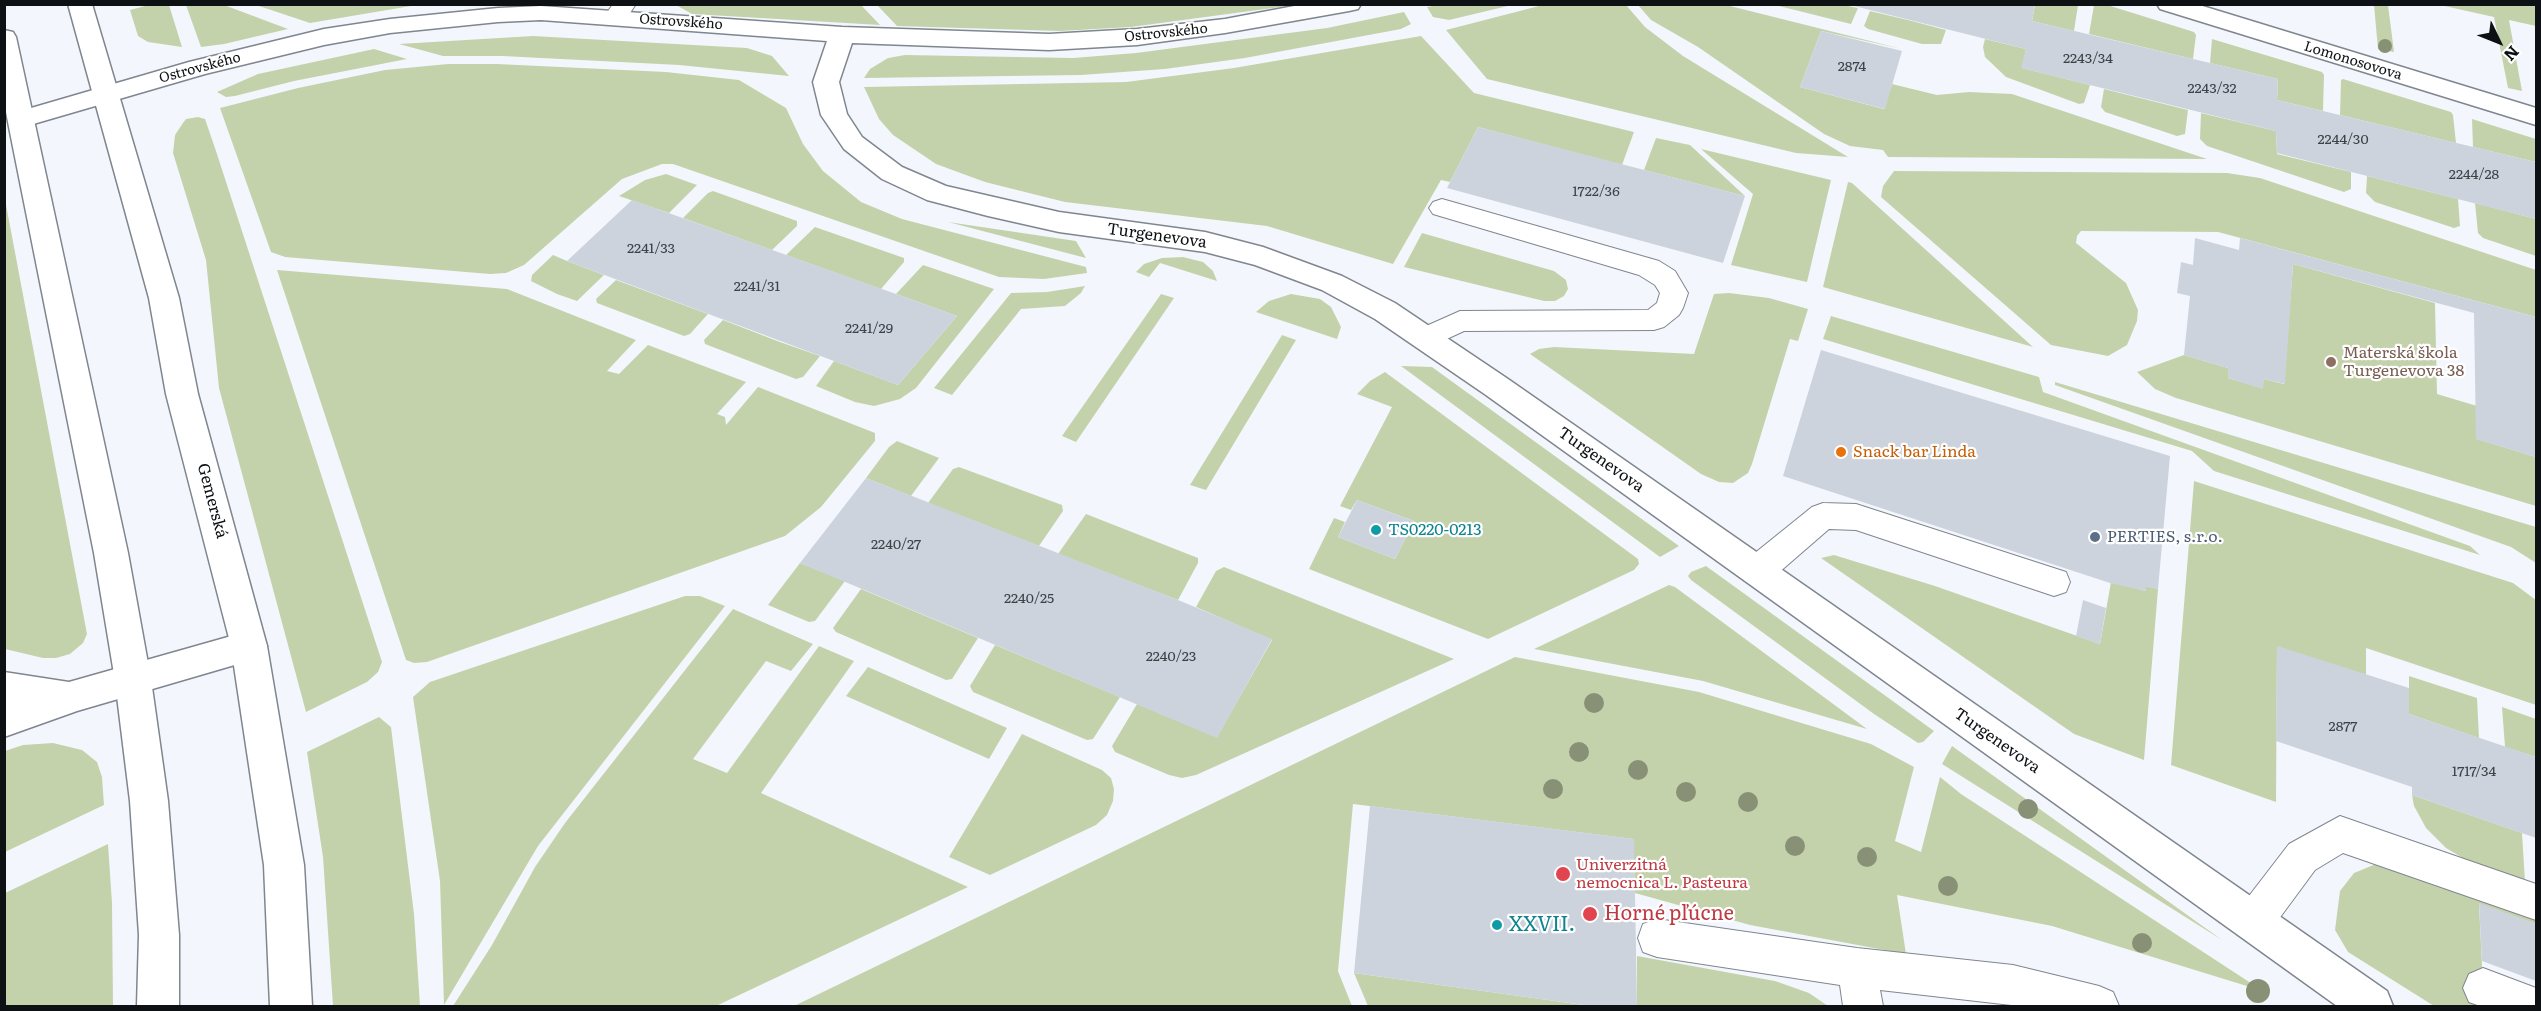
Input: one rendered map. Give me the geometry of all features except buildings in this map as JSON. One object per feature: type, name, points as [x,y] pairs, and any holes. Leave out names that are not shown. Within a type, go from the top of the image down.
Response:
[{"type":"street","name":"Gemerská","points":[[80,4],[164,298],[182,394],[249,646],[284,865],[291,1006]]},
{"type":"street","name":"Ostrovského","points":[[23,119],[105,93],[324,37],[390,26],[498,15],[621,11],[842,35],[1049,42],[1137,37],[1236,24],[1349,4]]},
{"type":"street","name":"Lomonosovova","points":[[2169,4],[2536,117]]},
{"type":"street","name":"Turgenevova","points":[[842,35],[826,82],[834,115],[853,143],[871,159],[912,184],[962,201],[1059,222],[1205,242],[1263,257],[1332,283],[1385,311],[2372,1006]]},
{"type":"street","points":[[4,37],[23,119],[66,342],[111,553],[133,680],[150,812],[159,935],[158,1006]]},
{"type":"street","points":[[4,721],[77,695],[249,646]]},
{"type":"street","points":[[4,688],[27,693],[77,695]]},
{"type":"lane","points":[[1425,338],[1460,321],[1654,320],[1669,308],[1674,293],[1665,278],[1649,268],[1442,208]]},
{"type":"lane","points":[[1757,571],[1823,516],[1856,517],[2054,582]]},
{"type":"lane","points":[[2253,922],[2302,857],[2340,834],[2536,902]]},
{"type":"lane","points":[[1657,938],[1857,968],[2013,985],[2099,1006]]},
{"type":"lane","points":[[1857,968],[1863,1006]]},
{"type":"lane","points":[[2483,988],[2531,1006]]},
{"type":"green space","points":[[256,4],[417,5],[310,23]]},
{"type":"green space","points":[[2104,4],[2194,32],[2196,35],[2193,59],[2089,34],[2094,5]]},
{"type":"green space","points":[[149,5],[169,5],[182,47],[148,42],[138,36],[130,10]]},
{"type":"green space","points":[[186,5],[224,5],[288,29],[201,47]]},
{"type":"green space","points":[[676,5],[861,5],[880,25],[692,14]]},
{"type":"green space","points":[[877,5],[1295,5],[1131,27],[1060,31],[897,26]]},
{"type":"green space","points":[[1512,5],[1449,20],[1433,17],[1427,7]]},
{"type":"green space","points":[[1543,5],[1626,5],[1645,27],[1683,56],[1848,157],[1796,153],[1487,79],[1446,30]]},
{"type":"green space","points":[[1638,5],[1726,5],[1902,49],[1821,31],[1800,87],[1884,109],[1892,84],[1937,95],[1969,92],[2012,94],[2207,159],[1888,157],[1883,150],[1850,146],[1824,134],[1698,47],[1651,20]]},
{"type":"green space","points":[[1775,5],[1843,5],[1858,8],[1851,24]]},
{"type":"green space","points":[[2035,5],[2078,5],[2074,31],[2032,21]]},
{"type":"green space","points":[[2374,5],[2388,5],[2394,52],[2378,49]]},
{"type":"green space","points":[[2440,5],[2536,5],[2536,26],[2509,20],[2522,91],[2508,88],[2494,17]]},
{"type":"green space","points":[[1870,11],[1946,30],[1941,44],[1922,44],[1868,29],[1864,26]]},
{"type":"green space","points":[[1404,12],[1411,24],[1401,29],[1245,58],[1165,69],[1081,75],[864,78],[870,69],[888,58],[905,55],[1073,58],[1136,53],[1327,28]]},
{"type":"green space","points":[[533,36],[747,48],[772,56],[789,76],[679,65],[502,56],[443,56],[399,44]]},
{"type":"green space","points":[[1421,36],[1474,93],[1634,132],[1622,165],[1478,127],[1450,182],[1441,180],[1393,264],[1267,226],[1065,202],[985,182],[936,164],[893,135],[879,119],[864,87],[1126,82],[1234,68]]},
{"type":"green space","points":[[1985,39],[2026,49],[2022,68],[2090,85],[2084,103],[2079,104],[2006,77],[1985,57],[1983,47]]},
{"type":"green space","points":[[2212,39],[2322,72],[2324,75],[2323,111],[2277,100],[2278,79],[2210,63]]},
{"type":"green space","points":[[374,49],[407,59],[294,81],[235,96],[226,97],[217,92],[258,74]]},
{"type":"green space","points":[[448,64],[666,72],[739,80],[786,108],[803,144],[823,171],[861,202],[902,219],[1086,267],[1087,273],[1044,279],[999,277],[673,164],[662,164],[622,179],[524,265],[506,273],[490,274],[285,257],[271,252],[220,108],[298,88],[385,70]]},
{"type":"green space","points":[[2341,80],[2451,112],[2456,143],[2340,115]]},
{"type":"green space","points":[[2104,89],[2188,110],[2185,134],[2177,136],[2105,112],[2101,107]]},
{"type":"green space","points":[[2201,113],[2276,131],[2277,154],[2351,172],[2351,189],[2344,192],[2207,146],[2200,139]]},
{"type":"green space","points":[[198,117],[205,119],[216,151],[382,662],[378,672],[367,682],[306,712],[219,388],[206,260],[173,153],[175,135],[183,123],[186,119]]},
{"type":"green space","points":[[2472,119],[2536,139],[2536,162],[2473,147]]},
{"type":"green space","points":[[1656,138],[1690,145],[1745,196],[1644,170]]},
{"type":"green space","points":[[1701,149],[1831,180],[1807,282],[1731,265],[1753,194]]},
{"type":"green space","points":[[1894,171],[2227,173],[2260,178],[2536,270],[2536,317],[2218,232],[2081,231],[2076,243],[2126,283],[2138,310],[2137,321],[2127,345],[2108,356],[2051,345],[1881,197],[1883,186]]},
{"type":"green space","points":[[666,174],[697,185],[669,213],[619,196],[645,180]]},
{"type":"green space","points":[[2367,176],[2458,199],[2460,226],[2454,228],[2375,202],[2366,193]]},
{"type":"green space","points":[[1848,182],[1852,183],[2033,347],[1823,287]]},
{"type":"green space","points":[[713,191],[797,221],[797,226],[772,250],[683,218],[708,193]]},
{"type":"green space","points":[[4,194],[87,634],[83,643],[70,654],[56,658],[43,658],[5,649]]},
{"type":"green space","points":[[2475,203],[2536,219],[2536,256],[2483,238],[2478,233]]},
{"type":"green space","points":[[948,222],[1076,241],[1086,258]]},
{"type":"green space","points":[[815,227],[904,258],[904,262],[881,289],[786,255]]},
{"type":"green space","points":[[1422,233],[1554,271],[1566,280],[1568,289],[1564,296],[1555,301],[1544,301],[1404,267]]},
{"type":"green space","points":[[553,255],[604,275],[577,301],[557,294],[531,281],[532,275]]},
{"type":"green space","points":[[1183,257],[1203,262],[1213,271],[1217,281],[1160,263],[1149,277],[1136,272],[1144,264],[1162,258]]},
{"type":"green space","points":[[2293,264],[2435,303],[2437,394],[2477,406],[2477,439],[2536,457],[2536,506],[2176,398],[2155,389],[2137,372],[2184,355],[2228,368],[2228,378],[2262,388],[2264,379],[2284,384]]},
{"type":"green space","points":[[923,265],[994,289],[916,388],[900,399],[874,406],[855,402],[816,386],[834,361],[898,385],[957,316],[896,294]]},
{"type":"green space","points":[[277,270],[507,289],[636,340],[607,371],[619,374],[648,345],[746,382],[717,414],[725,417],[726,425],[758,387],[875,433],[875,441],[821,507],[785,536],[427,662],[414,663],[406,660]]},
{"type":"green space","points":[[616,280],[708,314],[690,334],[684,336],[597,303],[596,299]]},
{"type":"green space","points":[[1085,286],[1081,293],[1065,306],[1021,309],[952,395],[934,388],[1011,293],[1047,292]]},
{"type":"green space","points":[[1729,293],[1769,298],[1808,309],[1798,341],[1790,339],[1752,464],[1748,473],[1733,483],[1719,482],[1701,474],[1530,354],[1539,349],[1554,347],[1694,354],[1714,294]]},
{"type":"green space","points":[[1161,294],[1174,298],[1076,442],[1062,436]]},
{"type":"green space","points":[[1291,294],[1320,299],[1331,307],[1341,327],[1337,339],[1256,312],[1269,301]]},
{"type":"green space","points":[[1831,316],[2039,377],[2043,392],[2470,546],[2480,555],[2214,471],[2192,451],[1823,339]]},
{"type":"green space","points":[[723,320],[820,356],[803,377],[796,379],[705,344],[704,340]]},
{"type":"green space","points":[[1282,335],[1296,340],[1206,490],[1190,485]]},
{"type":"green space","points":[[1401,366],[1432,367],[1679,546],[1660,557]]},
{"type":"green space","points":[[1385,372],[1638,559],[1639,564],[1634,570],[1488,639],[1309,569],[1334,518],[1345,522],[1338,537],[1395,559],[1414,521],[1357,500],[1351,510],[1340,506],[1392,407],[1357,394],[1370,381]]},
{"type":"green space","points":[[2055,382],[2536,527],[2536,563],[2511,547],[2055,385]]},
{"type":"green space","points":[[897,441],[939,458],[911,496],[866,478],[889,447]]},
{"type":"green space","points":[[959,467],[1062,505],[1063,511],[1039,546],[928,503],[953,469]]},
{"type":"green space","points":[[2194,481],[2513,583],[2536,600],[2536,705],[2366,648],[2366,675],[2277,647],[2276,802],[2171,765]]},
{"type":"green space","points":[[1086,514],[1198,558],[1198,563],[1178,600],[1058,554]]},
{"type":"green space","points":[[1834,555],[1935,586],[2100,644],[2111,582],[2146,591],[2146,586],[2158,589],[2144,760],[2074,734],[1821,558]]},
{"type":"green space","points":[[800,563],[845,581],[815,621],[809,622],[768,605]]},
{"type":"green space","points":[[1706,566],[1934,731],[1923,742],[1918,743],[1874,714],[1688,576],[1691,572]]},
{"type":"green space","points":[[1224,567],[1454,659],[1196,775],[1182,778],[1169,775],[1115,752],[1112,746],[1137,704],[1217,737],[1272,640],[1196,607],[1216,571]]},
{"type":"green space","points":[[1669,585],[1675,587],[1867,729],[1703,681],[1534,649]]},
{"type":"green space","points":[[861,589],[978,638],[952,679],[946,680],[836,632],[833,628]]},
{"type":"green space","points":[[685,596],[700,596],[725,606],[538,846],[444,1005],[440,881],[413,697],[430,682]]},
{"type":"green space","points":[[733,609],[813,644],[791,671],[766,661],[693,759],[727,773],[819,646],[854,661],[761,793],[968,887],[716,1006],[453,1006],[492,945],[535,867],[565,823]]},
{"type":"green space","points":[[995,645],[1120,697],[1093,739],[1087,740],[973,692],[970,686]]},
{"type":"green space","points":[[1515,657],[1699,692],[1871,744],[1914,767],[1895,841],[1921,852],[1940,777],[1961,794],[2263,991],[2052,926],[1897,895],[1906,954],[1750,925],[1635,893],[1633,839],[1353,804],[1338,971],[1352,1006],[794,1006]]},
{"type":"green space","points":[[868,667],[1007,728],[989,759],[846,696]]},
{"type":"green space","points":[[2409,676],[2477,698],[2479,738],[2409,714]]},
{"type":"green space","points":[[2502,707],[2536,719],[2536,757],[2505,747]]},
{"type":"green space","points":[[379,717],[391,727],[414,914],[420,1006],[333,1006],[323,857],[307,752]]},
{"type":"green space","points":[[1022,734],[1102,770],[1111,778],[1114,789],[1113,801],[1107,815],[1096,825],[990,875],[949,857]]},
{"type":"green space","points":[[53,743],[82,750],[97,762],[102,777],[104,805],[5,852],[5,751],[23,745]]},
{"type":"green space","points":[[1952,746],[2222,940],[1942,764]]},
{"type":"green space","points":[[2412,795],[2522,833],[2525,882],[2473,864],[2446,848],[2426,828],[2414,806]]},
{"type":"green space","points":[[108,844],[112,903],[113,1006],[5,1006],[5,893]]},
{"type":"green space","points":[[2376,864],[2400,868],[2536,917],[2536,924],[2479,904],[2484,1006],[2434,1006],[2348,952],[2335,930],[2340,891],[2354,873]]},
{"type":"green space","points":[[1637,956],[1775,981],[1809,993],[1828,1006],[1637,1006]]},
{"type":"green space","points":[[1354,973],[1591,1006],[1368,1006]]},
{"type":"place","name":"Materská škola Turgenevova 38","points":[[2331,362]]},
{"type":"place","name":"Snack bar Linda","points":[[1841,452]]},
{"type":"place","name":"TS0220-0213","points":[[1376,530]]},
{"type":"place","name":"PERTIES, s.r.o.","points":[[2095,537]]},
{"type":"place","name":"Univerzitná nemocnica L. Pasteura","points":[[1563,874]]},
{"type":"place","name":"Horné pľúcne","points":[[1590,914]]},
{"type":"place","name":"XXVII.","points":[[1497,925]]}]
